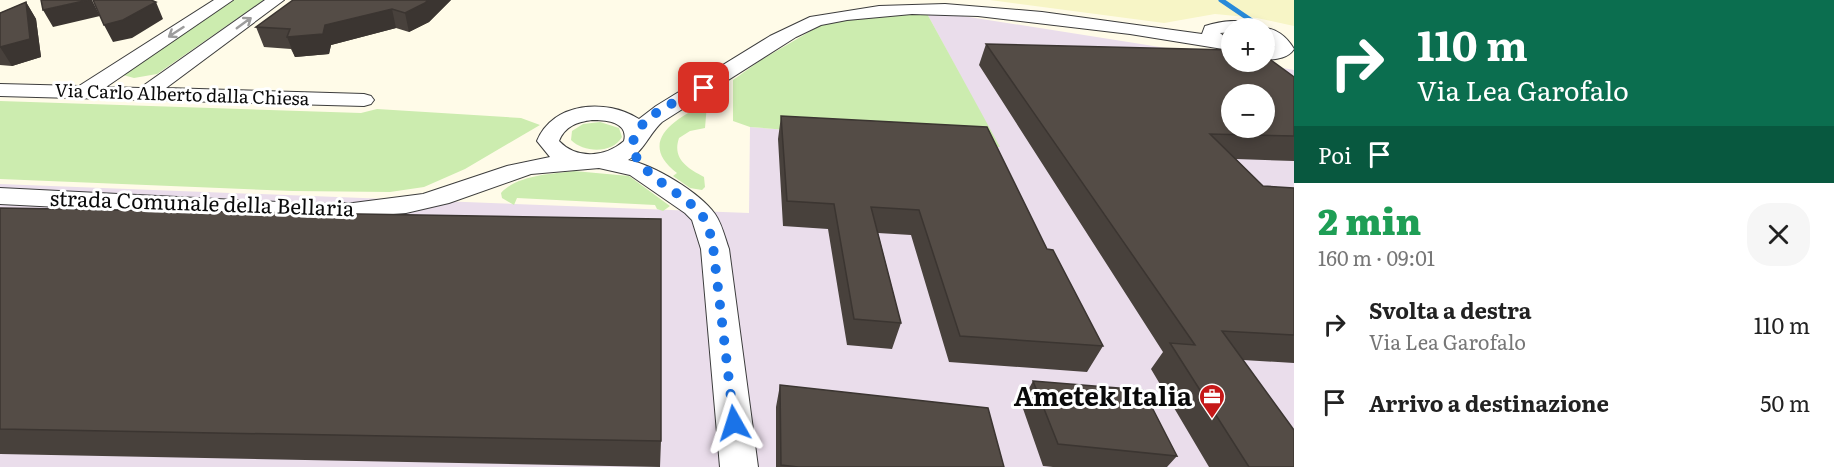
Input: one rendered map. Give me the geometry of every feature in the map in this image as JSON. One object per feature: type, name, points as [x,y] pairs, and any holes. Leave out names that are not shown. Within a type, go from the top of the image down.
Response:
[{"type":"street","points":[[84,92],[225,0]]},
{"type":"street","points":[[145,94],[276,0]]},
{"type":"street","points":[[507,173],[536,165],[592,161],[621,154],[636,139],[653,116],[704,88],[800,27],[818,20],[861,11],[908,7],[968,8],[1169,33],[1221,45]]},
{"type":"street","points":[[1169,33],[1221,28]]},
{"type":"street","points":[[1211,30],[1211,36],[1221,42]]},
{"type":"street","points":[[1275,39],[1285,45],[1275,55]]},
{"type":"street","name":"Via Carlo Alberto dalla Chiesa","points":[[0,90],[364,100]]},
{"type":"street","points":[[507,173],[535,153],[553,127],[569,117],[645,109],[677,102]]},
{"type":"street","points":[[602,113],[627,120],[634,127],[636,156],[648,175]]},
{"type":"street","points":[[549,133],[548,141],[552,148],[572,159],[628,166],[648,175],[704,218],[715,249],[739,467]]},
{"type":"street","name":"strada Comunale della Bellaria","points":[[0,196],[317,212],[360,211],[435,198],[507,173]]},
{"type":"shaded area","points":[[990,0],[1294,0],[1294,26],[1275,22],[1275,18],[1215,14],[1164,23]]},
{"type":"shaded area","points":[[925,10],[1221,57],[1221,72],[1275,72],[1275,67],[1294,70],[1294,467],[0,467],[0,184],[749,213],[750,127],[999,147]]},
{"type":"green space","points":[[234,0],[264,0],[157,74],[134,78],[123,75]]},
{"type":"green space","points":[[925,10],[1000,147],[750,127],[733,121],[733,80],[761,60],[831,19]]},
{"type":"green space","points":[[0,101],[361,113],[377,109],[521,118],[540,125],[465,169],[424,187],[390,192],[293,191],[0,179]]},
{"type":"green space","points":[[707,104],[705,128],[690,131],[679,138],[677,145],[679,157],[683,162],[704,177],[705,187],[702,190],[690,188],[673,176],[677,173],[665,162],[660,151],[660,141],[673,123]]},
{"type":"green space","points":[[600,122],[619,128],[622,137],[617,143],[598,150],[583,147],[571,140],[572,131],[583,124]]},
{"type":"green space","points":[[574,171],[629,176],[670,206],[663,211],[657,209],[655,205],[517,198],[514,205],[502,198],[501,193],[516,182],[535,176]]},
{"type":"building","points":[[41,0],[88,0],[43,10]]},
{"type":"building","points":[[93,0],[151,0],[156,2],[123,20],[104,25]]},
{"type":"building","points":[[293,0],[428,0],[405,13],[392,9],[325,25],[323,34],[287,37],[290,29],[256,27]]},
{"type":"building","points":[[26,2],[30,39],[0,47],[0,13]]},
{"type":"building","points":[[986,44],[1221,50],[1221,72],[1275,72],[1275,63],[1294,77],[1294,136],[1275,136],[1275,84],[1221,84],[1221,134],[1210,134],[1263,186],[1294,188],[1294,335],[1222,331],[1294,430],[1294,467],[1249,467],[1170,343],[1195,345]]},
{"type":"building","points":[[781,116],[987,127],[1047,249],[1053,250],[1103,346],[960,336],[919,210],[871,207],[901,323],[854,319],[834,204],[787,201]]},
{"type":"building","points":[[0,208],[661,219],[661,441],[0,429]]},
{"type":"building","points":[[1033,381],[1143,390],[1177,456],[1058,444]]},
{"type":"building","points":[[780,385],[988,408],[1004,467],[798,467],[781,465]]},
{"type":"waterway","points":[[1221,0],[1248,18]]},
{"type":"place","name":"Ametek Italia","points":[[1212,420]]},
{"type":"route","points":[[704,88],[653,116],[637,135],[636,156],[648,175],[700,213],[712,238],[734,423]]}]
